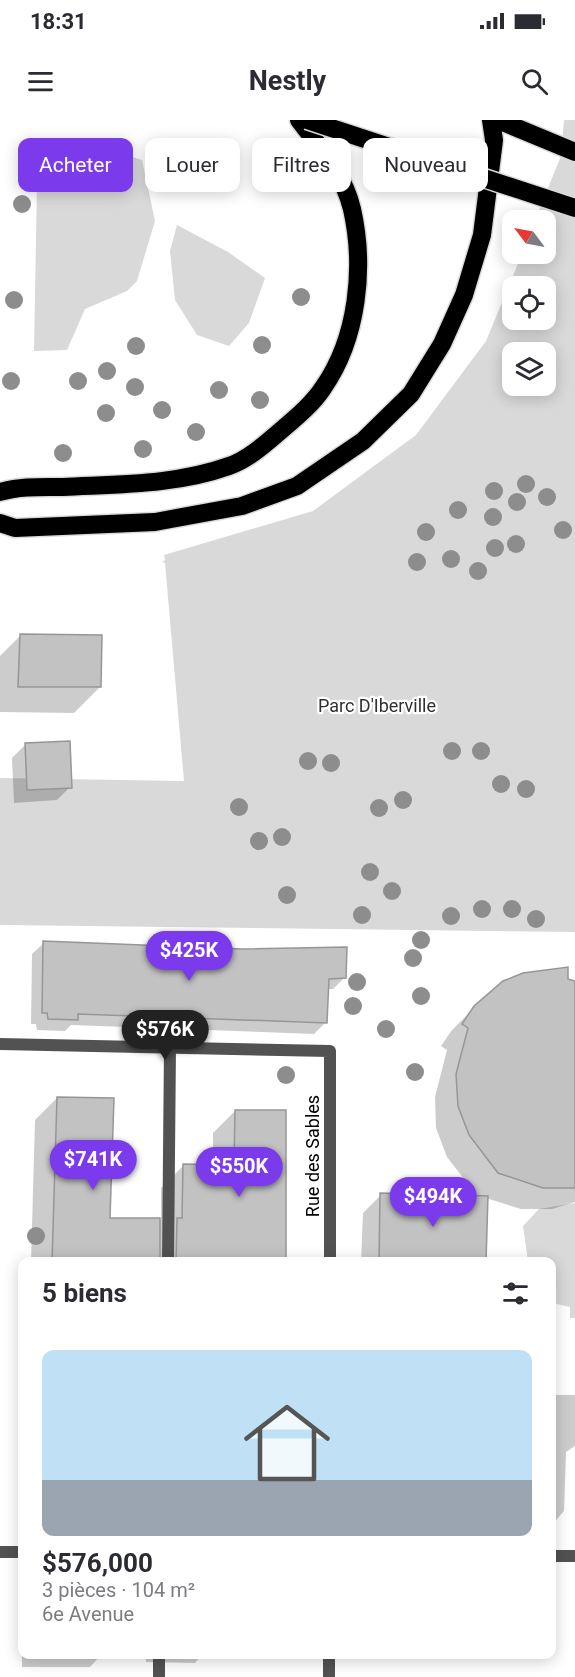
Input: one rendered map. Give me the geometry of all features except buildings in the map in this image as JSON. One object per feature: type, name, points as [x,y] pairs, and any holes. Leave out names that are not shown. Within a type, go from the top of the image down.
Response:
[{"type":"highway","points":[[0,492],[9,489],[167,482],[231,466],[262,447],[323,389],[339,357],[352,319],[359,283],[358,247],[352,207],[341,180],[325,153],[299,120]]},
{"type":"highway","points":[[307,120],[575,207]]},
{"type":"highway","points":[[0,523],[15,528],[155,522],[242,506],[297,486],[363,441],[411,394],[442,344],[464,295],[482,235],[494,140],[491,120]]},
{"type":"highway","points":[[498,120],[575,152]]},
{"type":"street","points":[[0,1044],[170,1046],[168,1257]]},
{"type":"street","name":"Rue des Sables","points":[[170,1046],[330,1051],[330,1257]]},
{"type":"street","points":[[0,1552],[18,1552]]},
{"type":"street","points":[[556,1556],[575,1556]]},
{"type":"street","points":[[159,1659],[159,1677]]},
{"type":"street","points":[[329,1659],[329,1677]]},
{"type":"green space","name":"Parc D'Iberville","points":[[564,120],[575,120],[575,932],[0,925],[0,778],[184,781],[165,563],[162,562],[165,560],[164,555],[313,511],[416,435],[486,341],[502,302],[502,330],[556,330],[556,276],[513,276],[518,264],[556,264],[556,210],[539,210],[561,156]]},
{"type":"green space","points":[[133,157],[142,160],[145,192],[149,192],[155,221],[137,281],[127,291],[85,309],[67,350],[34,351],[37,192],[133,192]]},
{"type":"green space","points":[[177,225],[228,252],[265,278],[249,323],[229,346],[197,335],[175,300],[170,251]]},
{"type":"green space","points":[[575,1203],[575,1318],[570,1318],[570,1307],[556,1304],[556,1257],[527,1257],[523,1226],[539,1209]]}]
